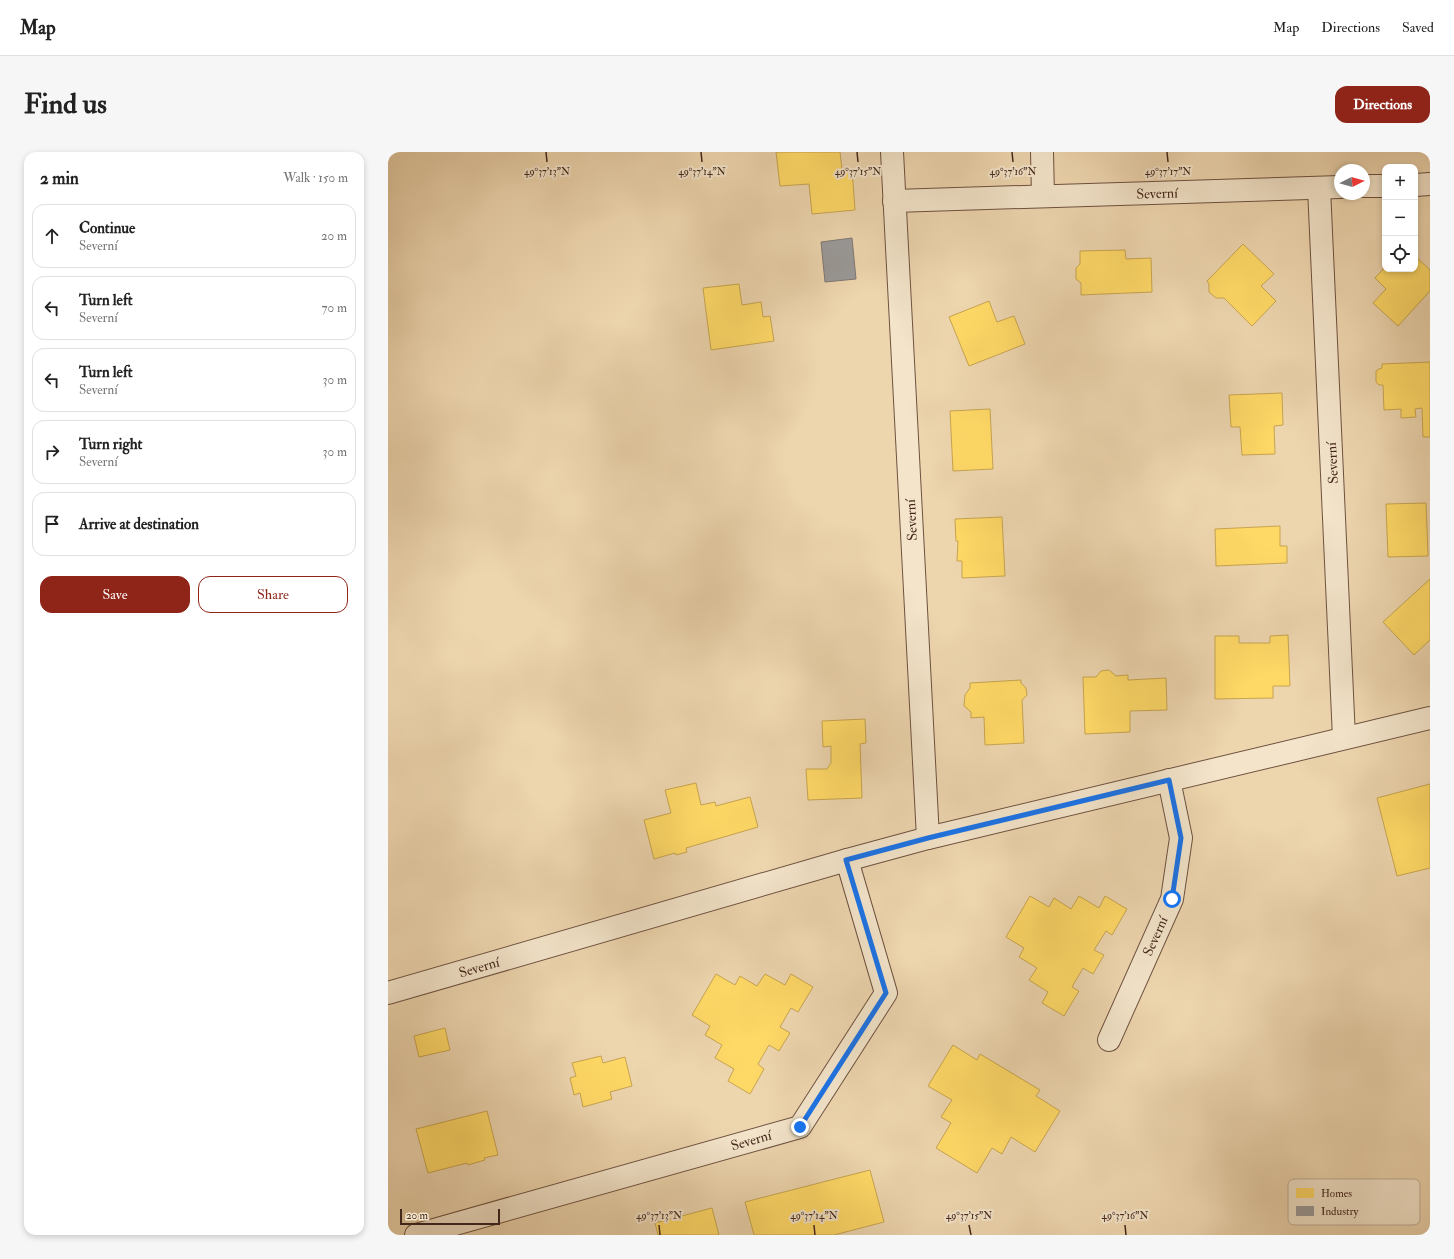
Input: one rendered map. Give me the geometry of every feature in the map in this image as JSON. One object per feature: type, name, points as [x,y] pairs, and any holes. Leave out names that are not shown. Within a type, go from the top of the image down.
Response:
[{"type":"street","name":"Severní","points":[[892,152],[928,838]]},
{"type":"street","points":[[1042,152],[1043,196]]},
{"type":"street","points":[[1418,185],[1430,184]]},
{"type":"street","points":[[1370,186],[1382,186]]},
{"type":"street","name":"Severní","points":[[894,201],[1330,187],[1344,738]]},
{"type":"street","name":"Severní","points":[[388,993],[846,860],[928,838],[1430,718]]},
{"type":"street","name":"Severní","points":[[1109,1040],[1172,899],[1181,838],[1169,780]]},
{"type":"street","name":"Severní","points":[[416,1235],[800,1127],[886,993],[846,860]]},
{"type":"building: Homes","points":[[776,152],[840,152],[842,170],[852,169],[855,210],[812,214],[809,184],[780,186]]},
{"type":"building: Homes","points":[[1243,244],[1274,274],[1261,286],[1276,301],[1252,326],[1224,298],[1216,298],[1209,292],[1209,284],[1207,281]]},
{"type":"building: Homes","points":[[1125,250],[1126,259],[1151,258],[1152,292],[1081,295],[1081,283],[1076,279],[1076,268],[1080,264],[1080,251]]},
{"type":"building: Homes","points":[[1418,259],[1430,270],[1430,291],[1398,326],[1373,303],[1386,289],[1375,278],[1382,270],[1382,272],[1418,272]]},
{"type":"building: Homes","points":[[739,284],[742,305],[761,302],[763,317],[770,316],[774,341],[711,350],[703,288]]},
{"type":"building: Homes","points":[[989,301],[997,322],[1014,316],[1025,344],[969,366],[949,317]]},
{"type":"building: Homes","points":[[1430,362],[1430,437],[1423,437],[1422,408],[1415,409],[1416,417],[1401,418],[1401,409],[1384,410],[1383,385],[1379,385],[1376,382],[1376,371],[1382,368],[1382,364]]},
{"type":"building: Homes","points":[[1282,393],[1283,425],[1274,426],[1275,454],[1242,455],[1240,427],[1231,427],[1229,395]]},
{"type":"building: Homes","points":[[990,409],[993,469],[953,471],[950,411]]},
{"type":"building: Homes","points":[[1426,503],[1428,556],[1388,557],[1386,504]]},
{"type":"building: Homes","points":[[1002,517],[1005,576],[962,578],[962,561],[957,561],[958,541],[956,541],[955,519]]},
{"type":"building: Homes","points":[[1280,526],[1280,546],[1287,546],[1287,563],[1216,566],[1215,529]]},
{"type":"building: Homes","points":[[1430,579],[1430,640],[1414,655],[1383,622]]},
{"type":"building: Homes","points":[[1288,635],[1290,686],[1273,686],[1273,698],[1215,699],[1215,636],[1239,636],[1239,643],[1270,643],[1270,636]]},
{"type":"building: Homes","points":[[1109,670],[1116,676],[1128,675],[1128,680],[1166,678],[1167,710],[1130,711],[1130,732],[1085,734],[1083,677],[1096,677],[1101,671]]},
{"type":"building: Homes","points":[[1021,680],[1021,683],[1026,688],[1027,695],[1022,700],[1024,743],[985,745],[984,717],[971,718],[971,712],[964,706],[965,695],[970,688],[970,683]]},
{"type":"building: Homes","points":[[865,719],[866,743],[860,744],[862,798],[808,800],[806,769],[827,769],[831,763],[831,746],[823,747],[822,721]]},
{"type":"building: Homes","points":[[696,783],[701,805],[715,802],[716,806],[750,797],[758,827],[686,848],[687,852],[676,855],[675,853],[654,859],[644,820],[671,813],[665,790]]},
{"type":"building: Homes","points":[[1430,784],[1430,868],[1397,876],[1377,798]]},
{"type":"building: Homes","points":[[1030,896],[1049,907],[1054,898],[1071,909],[1079,896],[1099,908],[1105,896],[1127,909],[1112,935],[1106,931],[1094,950],[1104,955],[1093,974],[1083,968],[1072,987],[1079,991],[1064,1016],[1042,1003],[1048,992],[1029,980],[1037,968],[1019,957],[1024,948],[1006,937]]},
{"type":"building: Homes","points":[[716,974],[735,985],[740,976],[757,986],[765,974],[785,985],[791,974],[813,987],[798,1012],[791,1008],[780,1027],[790,1033],[779,1051],[769,1045],[758,1064],[764,1069],[750,1094],[728,1081],[734,1069],[715,1058],[722,1045],[705,1035],[710,1026],[692,1015]]},
{"type":"building: Homes","points":[[445,1028],[450,1050],[419,1057],[414,1036]]},
{"type":"building: Homes","points":[[953,1045],[977,1060],[980,1054],[1040,1090],[1036,1096],[1060,1111],[1035,1152],[1011,1137],[1002,1154],[992,1148],[977,1173],[936,1148],[951,1123],[941,1117],[952,1100],[928,1086]]},
{"type":"building: Homes","points":[[601,1056],[603,1063],[625,1057],[632,1086],[610,1092],[612,1099],[583,1107],[580,1093],[574,1095],[570,1078],[576,1076],[572,1063]]},
{"type":"building: Homes","points":[[487,1111],[498,1155],[484,1158],[485,1160],[468,1165],[467,1163],[428,1173],[416,1129]]},
{"type":"building: Homes","points":[[870,1170],[884,1222],[834,1235],[754,1235],[745,1202]]},
{"type":"building: Homes","points":[[712,1208],[719,1235],[658,1235],[655,1223]]},
{"type":"building: Industry","points":[[852,238],[856,279],[825,282],[821,242]]},
{"type":"route","points":[[800,1127],[886,993],[846,860],[928,838],[1169,780],[1181,838],[1172,899]]}]
